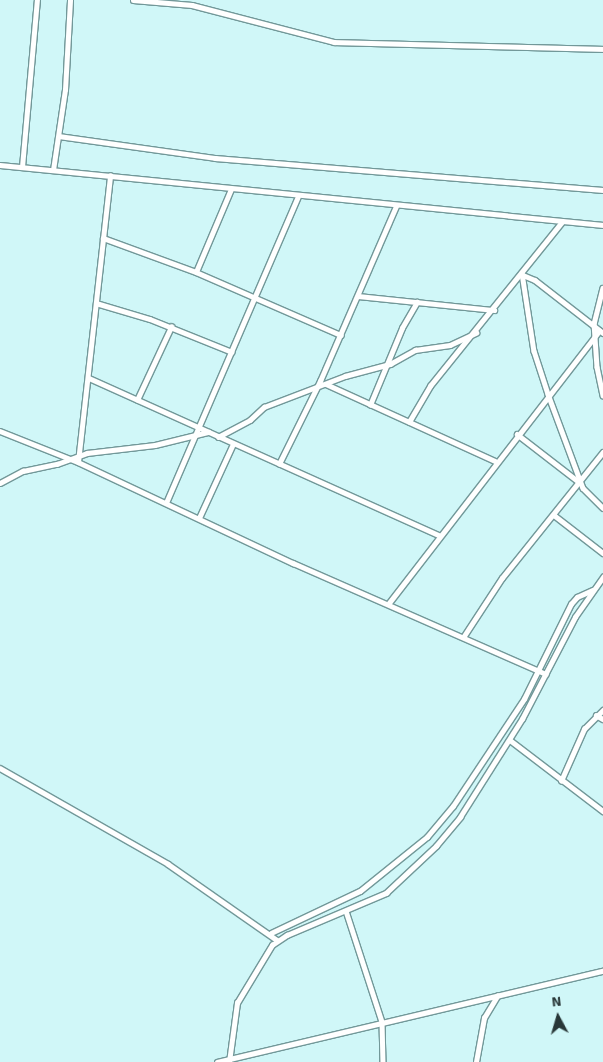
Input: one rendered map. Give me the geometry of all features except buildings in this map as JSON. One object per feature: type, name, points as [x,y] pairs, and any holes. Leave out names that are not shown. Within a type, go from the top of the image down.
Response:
[{"type":"street","points":[[22,167],[37,0]]},
{"type":"street","points":[[53,170],[59,136],[70,35],[70,0]]},
{"type":"street","points":[[133,0],[192,5],[334,42],[603,49]]},
{"type":"street","points":[[59,136],[215,158],[603,190]]},
{"type":"street","points":[[0,166],[53,170],[298,197],[603,225]]},
{"type":"street","points":[[78,462],[89,378],[102,238],[110,176]]},
{"type":"street","points":[[196,272],[231,189]]},
{"type":"street","points":[[166,503],[232,352],[254,296],[284,235],[298,197]]},
{"type":"street","points":[[279,464],[317,388],[396,206]]},
{"type":"street","points":[[409,422],[430,386],[476,333],[562,222]]},
{"type":"street","points":[[102,238],[196,272],[341,335]]},
{"type":"street","points":[[389,603],[495,461],[595,336],[601,332],[535,280],[522,274]]},
{"type":"street","points":[[522,274],[534,351],[548,394],[567,440],[579,482],[589,497],[603,508]]},
{"type":"street","points":[[603,288],[595,309],[594,327],[596,367],[603,395]]},
{"type":"street","points":[[358,296],[494,310]]},
{"type":"street","points":[[370,405],[386,365],[417,302]]},
{"type":"street","points":[[96,303],[171,327],[232,352]]},
{"type":"street","points":[[137,400],[171,327]]},
{"type":"street","points":[[218,437],[250,420],[264,407],[326,384],[386,365],[415,350],[450,345],[476,333]]},
{"type":"street","points":[[89,378],[439,535]]},
{"type":"street","points":[[320,381],[495,461]]},
{"type":"street","points":[[0,431],[78,462],[293,563],[389,603],[546,674]]},
{"type":"street","points":[[0,483],[23,471],[70,460],[79,456],[196,436],[208,432]]},
{"type":"street","points":[[517,434],[579,482]]},
{"type":"street","points":[[199,518],[233,444]]},
{"type":"street","points":[[464,636],[502,578],[603,452]]},
{"type":"street","points":[[554,515],[603,553]]},
{"type":"street","points":[[229,1060],[237,1003],[278,940],[386,893],[436,846],[460,817],[510,740],[575,617],[603,578]]},
{"type":"street","points":[[271,933],[360,891],[427,837],[453,806],[516,711],[571,604],[577,597],[594,589]]},
{"type":"street","points":[[561,781],[581,736],[603,710]]},
{"type":"street","points":[[596,716],[603,719]]},
{"type":"street","points":[[510,740],[561,781],[601,806],[603,811]]},
{"type":"street","points":[[0,768],[124,837],[271,933],[278,940]]},
{"type":"street","points":[[346,911],[382,1022],[383,1062]]},
{"type":"street","points":[[217,1062],[603,971]]},
{"type":"street","points":[[476,1062],[484,1018],[497,996]]}]
